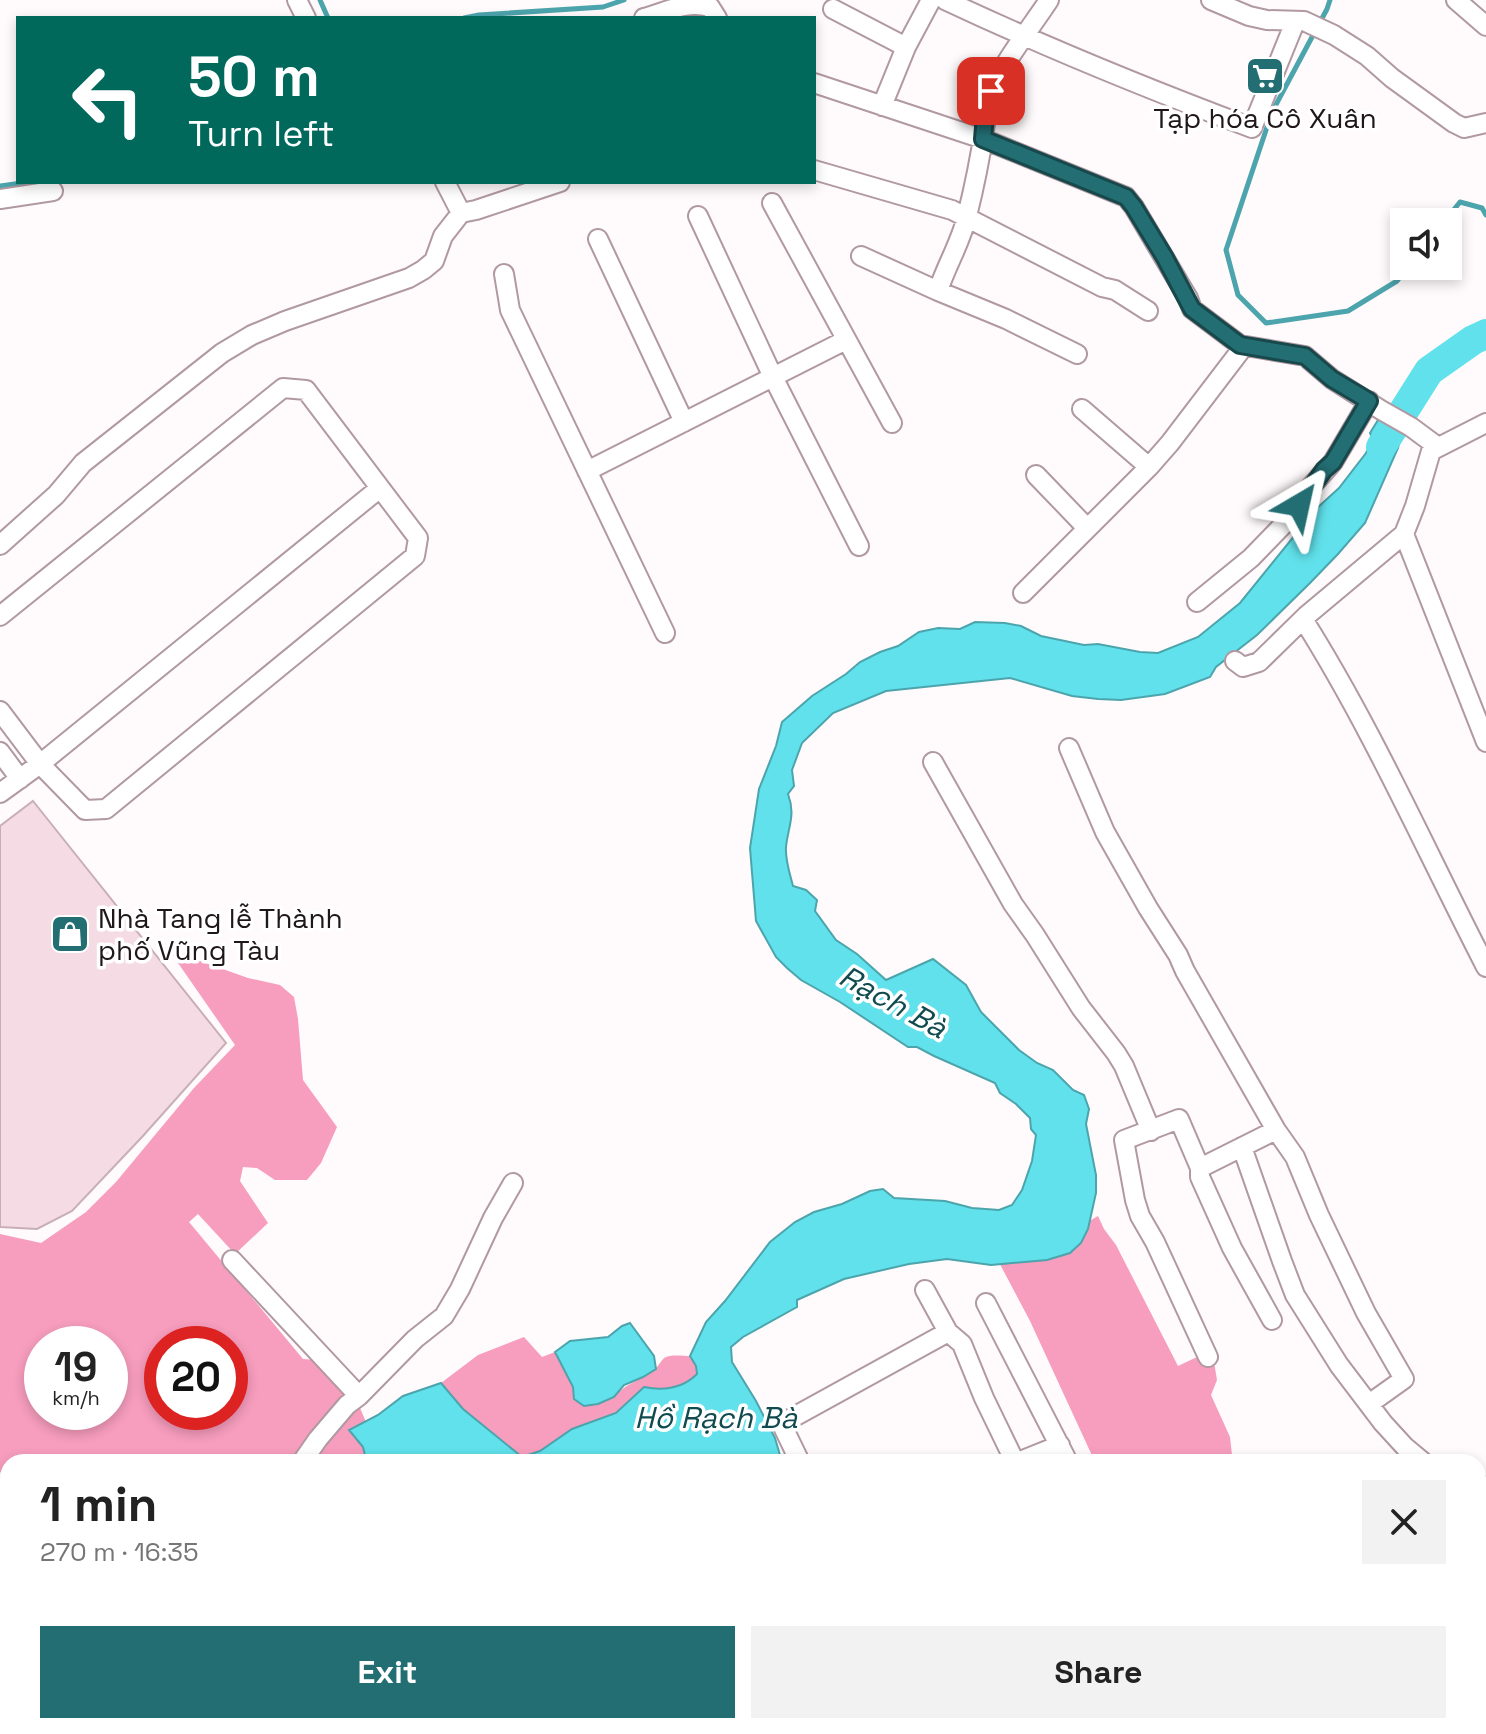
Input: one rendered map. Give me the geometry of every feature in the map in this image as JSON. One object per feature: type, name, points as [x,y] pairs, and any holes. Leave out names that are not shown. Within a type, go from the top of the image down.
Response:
[{"type":"street","points":[[882,106],[906,47],[931,0]]},
{"type":"street","points":[[945,0],[1122,79],[1252,128],[1299,22]]},
{"type":"street","points":[[938,291],[967,217],[983,139],[986,104],[1001,72],[1049,0]]},
{"type":"street","points":[[1211,0],[1249,16],[1299,22],[1334,35],[1454,123],[1464,128],[1486,123]]},
{"type":"street","points":[[1456,0],[1486,26]]},
{"type":"street","points":[[650,16],[694,3],[710,7],[716,16]]},
{"type":"street","points":[[833,9],[906,47]]},
{"type":"street","points":[[816,84],[983,139],[1126,197],[1165,258],[1192,309],[1240,345],[1305,356],[1332,379],[1438,447]]},
{"type":"street","points":[[816,171],[952,210],[1102,287],[1115,290],[1148,311]]},
{"type":"street","points":[[446,184],[461,213]]},
{"type":"street","points":[[0,545],[56,495],[83,463],[222,353],[252,335],[285,321],[409,278],[434,261],[443,236],[461,213],[554,184]]},
{"type":"street","points":[[0,199],[53,191]]},
{"type":"street","points":[[772,203],[892,423]]},
{"type":"street","points":[[698,216],[773,377],[859,546]]},
{"type":"street","points":[[598,239],[684,422]]},
{"type":"street","points":[[861,256],[1006,319],[1077,354]]},
{"type":"street","points":[[504,274],[510,310],[665,633]]},
{"type":"street","points":[[587,471],[846,340]]},
{"type":"street","points":[[1023,593],[1149,467],[1244,346]]},
{"type":"street","points":[[0,616],[283,388],[306,390],[418,538],[415,556],[106,809],[85,810],[40,764],[0,711]]},
{"type":"street","points":[[1197,602],[1251,558],[1285,523],[1375,406]]},
{"type":"street","points":[[1082,409],[1149,467]]},
{"type":"street","points":[[1235,661],[1243,667],[1259,662],[1303,619],[1404,534],[1431,451],[1486,423]]},
{"type":"street","points":[[1036,475],[1087,528]]},
{"type":"street","points":[[0,793],[40,764],[380,488]]},
{"type":"street","points":[[1404,534],[1486,742]]},
{"type":"street","points":[[1303,619],[1333,666],[1486,967]]},
{"type":"street","points":[[1069,748],[1105,832],[1276,1130],[1295,1157],[1366,1313],[1404,1379],[1369,1404]]},
{"type":"street","points":[[0,752],[20,779]]},
{"type":"street","points":[[933,762],[1013,904],[1081,1008],[1124,1066],[1151,1131]]},
{"type":"street","points":[[1208,1357],[1140,1216],[1124,1140],[1179,1119],[1200,1168],[1200,1177],[1232,1248],[1272,1320]]},
{"type":"street","points":[[1200,1168],[1276,1130]]},
{"type":"street","points":[[1242,1147],[1295,1295],[1339,1365],[1383,1423],[1413,1454]]},
{"type":"street","points":[[308,1454],[347,1405],[415,1339],[444,1316],[513,1183]]},
{"type":"street","points":[[232,1260],[359,1396]]},
{"type":"street","points":[[925,1290],[948,1332],[962,1344],[1012,1454]]},
{"type":"street","points":[[986,1303],[1064,1454]]},
{"type":"street","points":[[796,1454],[784,1429],[790,1419],[948,1332]]},
{"type":"shaded area","points":[[169,950],[248,978],[280,985],[294,997],[303,1080],[337,1127],[321,1163],[307,1180],[275,1180],[257,1168],[243,1167],[240,1181],[268,1223],[235,1254],[198,1214],[189,1222],[303,1359],[332,1361],[344,1371],[366,1422],[349,1431],[363,1447],[365,1454],[0,1454],[0,1234],[41,1243],[86,1212],[116,1182],[194,1088],[235,1045]]},
{"type":"shaded area","points":[[1098,1216],[1178,1366],[1212,1350],[1217,1380],[1211,1395],[1230,1437],[1232,1454],[1091,1454],[1030,1321],[993,1251],[1067,1234]]},
{"type":"shaded area","points":[[524,1337],[542,1357],[555,1352],[573,1387],[574,1399],[614,1397],[670,1356],[690,1356],[697,1374],[672,1388],[644,1387],[616,1413],[572,1429],[540,1451],[519,1454],[463,1409],[441,1383],[478,1355]]},
{"type":"water","name":"Hồ Rạch Bà","points":[[1381,415],[1403,428],[1398,448],[1365,523],[1310,583],[1257,635],[1216,667],[1210,677],[1165,694],[1121,700],[1072,696],[1010,678],[886,691],[833,713],[802,743],[792,770],[794,786],[788,794],[791,815],[786,847],[789,872],[793,886],[806,890],[817,900],[815,911],[836,940],[886,980],[933,959],[966,985],[981,1012],[1019,1050],[1053,1070],[1073,1090],[1084,1095],[1089,1109],[1086,1124],[1096,1175],[1096,1193],[1088,1229],[1081,1243],[1070,1253],[1047,1260],[991,1265],[947,1259],[844,1279],[797,1300],[797,1307],[743,1337],[731,1347],[732,1362],[756,1401],[780,1454],[531,1454],[572,1429],[616,1413],[644,1387],[666,1389],[679,1386],[697,1374],[690,1356],[706,1322],[770,1242],[795,1222],[870,1191],[883,1189],[894,1198],[945,1201],[972,1208],[999,1210],[1012,1205],[1022,1190],[1032,1161],[1036,1135],[1031,1129],[1030,1118],[1000,1093],[995,1083],[917,1047],[908,1047],[801,980],[776,957],[756,921],[750,848],[759,789],[782,722],[860,662],[898,646],[919,632],[938,628],[960,629],[975,622],[1005,623],[1021,626],[1041,636],[1084,645],[1098,644],[1158,653],[1198,637],[1240,603],[1316,509],[1339,488],[1366,453],[1373,439],[1370,433]]},
{"type":"water","points":[[630,1323],[654,1356],[656,1369],[624,1385],[614,1397],[584,1406],[574,1399],[573,1387],[555,1352],[570,1341],[608,1337]]},
{"type":"water","points":[[441,1383],[463,1409],[518,1454],[365,1454],[349,1430],[378,1415],[403,1396]]},
{"type":"building","name":"Nhà Tang lễ Thành phố Vũng Tàu","points":[[33,801],[226,1043],[72,1211],[37,1229],[0,1227],[0,826]]},
{"type":"waterway","name":"Rạch Bà","points":[[320,0],[327,16]]},
{"type":"waterway","name":"Rạch Bà","points":[[474,16],[603,7],[624,0]]},
{"type":"waterway","name":"Rạch Bà","points":[[1330,0],[1272,112],[1226,250],[1238,295],[1266,323],[1348,311],[1398,280]]},
{"type":"waterway","points":[[0,186],[16,184]]},
{"type":"waterway","name":"Rạch Bà","points":[[1455,208],[1460,202],[1482,208],[1486,215]]},
{"type":"waterway","name":"Rạch Bà","points":[[1381,447],[1429,371],[1486,334]]},
{"type":"place","name":"Tạp hóa Cô Xuân","points":[[1265,76]]},
{"type":"place","name":"Nhà Tang lễ Thành phố Vũng Tàu","points":[[70,934]]},
{"type":"route","points":[[991,91],[986,104],[983,139],[1126,197],[1165,258],[1192,309],[1240,345],[1305,356],[1332,379],[1369,401],[1333,462],[1299,505]]}]
